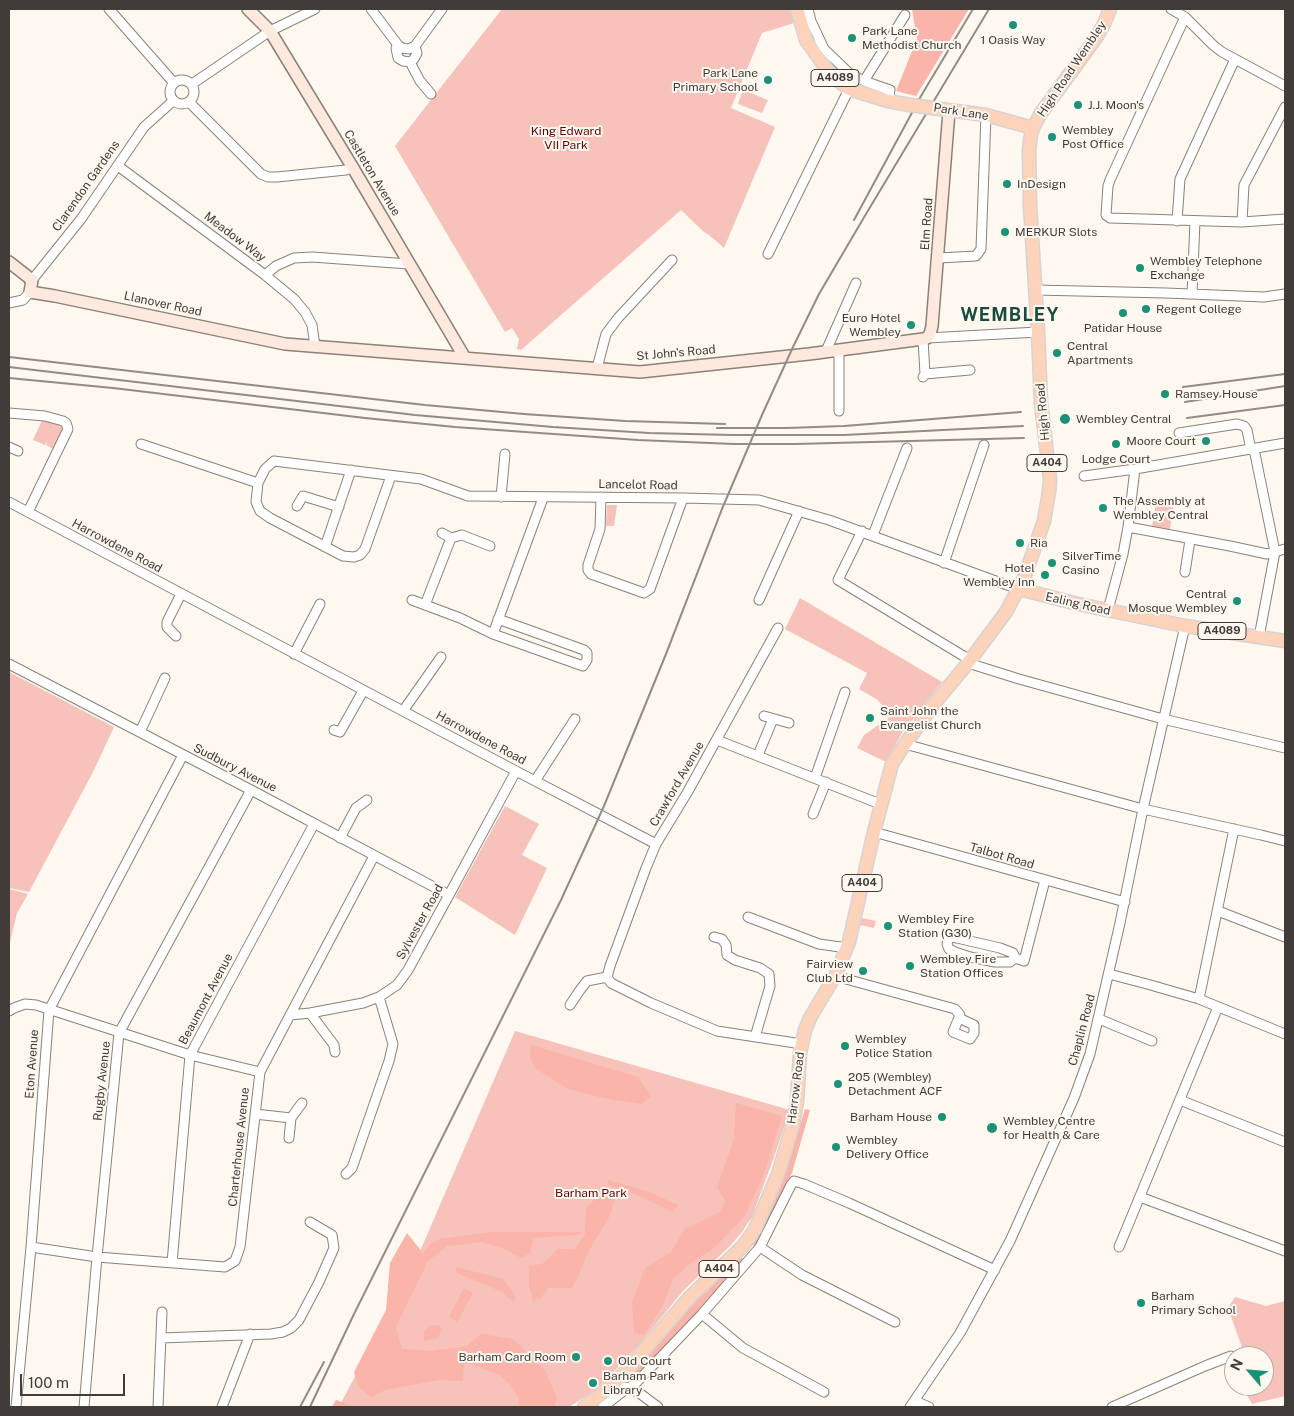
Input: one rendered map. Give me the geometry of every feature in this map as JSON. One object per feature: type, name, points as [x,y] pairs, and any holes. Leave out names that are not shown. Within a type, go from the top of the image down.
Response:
[{"type":"main road","name":"Park Lane","points":[[797,9],[804,34],[811,47],[828,72],[849,89],[888,101],[986,115],[1033,128]]},
{"type":"main road","name":"High Road Wembley","points":[[1033,128],[1047,104],[1096,38],[1110,9]]},
{"type":"main road","name":"High Road","points":[[905,744],[1006,612],[1019,589],[1044,522],[1050,480],[1030,206],[1029,149],[1033,128]]},
{"type":"main road","name":"Ealing Road","points":[[1019,589],[1185,626],[1285,641]]},
{"type":"main road","name":"Harrow Road","points":[[584,1407],[616,1381],[642,1354],[690,1297],[743,1246],[754,1230],[778,1174],[793,1124],[805,1030],[835,976],[847,948],[880,804],[892,764],[905,744]]},
{"type":"street","points":[[109,9],[174,83]]},
{"type":"street","name":"Castleton Avenue","points":[[248,9],[270,30],[465,358]]},
{"type":"street","points":[[192,84],[270,30],[315,9]]},
{"type":"street","points":[[371,9],[398,45],[409,49],[415,46],[442,9]]},
{"type":"street","points":[[808,9],[811,21],[824,49],[849,73],[890,90],[888,101]]},
{"type":"street","points":[[1171,9],[1185,16],[1213,45],[1285,86]]},
{"type":"street","points":[[864,80],[905,15]]},
{"type":"street","points":[[1185,16],[1110,180],[1106,215],[1110,218],[1177,221],[1242,222],[1285,219]]},
{"type":"street","points":[[398,45],[396,48],[398,58],[410,62],[417,53],[415,46]]},
{"type":"street","points":[[1177,221],[1180,179],[1235,59]]},
{"type":"street","points":[[410,62],[420,81],[431,94]]},
{"type":"street","points":[[186,80],[192,84],[195,92],[189,102],[181,105],[173,101],[170,88],[174,83],[186,80]]},
{"type":"street","points":[[768,254],[849,89]]},
{"type":"street","name":"Clarendon Gardens","points":[[30,292],[32,280],[81,219],[144,127],[173,101]]},
{"type":"street","points":[[189,102],[261,174],[268,177],[353,168]]},
{"type":"street","points":[[1242,222],[1244,185],[1285,107]]},
{"type":"street","name":"Elm Road","points":[[925,338],[930,334],[932,326],[938,258],[945,110]]},
{"type":"street","points":[[938,258],[976,256],[981,249],[986,115]]},
{"type":"street","name":"Meadow Way","points":[[118,166],[265,275],[294,299],[305,312],[312,325],[315,346]]},
{"type":"street","points":[[1192,294],[1195,221]]},
{"type":"street","points":[[265,275],[276,266],[294,258],[312,257],[410,264]]},
{"type":"street","points":[[597,368],[606,334],[618,318],[672,260]]},
{"type":"street","points":[[9,262],[32,280]]},
{"type":"street","points":[[826,351],[856,283]]},
{"type":"street","points":[[1035,290],[1264,296],[1285,294]]},
{"type":"street","points":[[9,303],[23,300],[30,292]]},
{"type":"street","name":"Llanover Road","points":[[30,292],[285,344],[315,346]]},
{"type":"street","name":"St John's Road","points":[[315,346],[640,372],[799,356],[925,338],[1038,332]]},
{"type":"street","points":[[925,338],[924,376],[970,370]]},
{"type":"street","points":[[839,350],[839,410]]},
{"type":"street","points":[[9,413],[45,416],[63,421],[68,428],[28,512]]},
{"type":"street","points":[[1179,433],[1238,424],[1244,426],[1247,430],[1275,552],[1259,636]]},
{"type":"street","points":[[1084,476],[1285,443]]},
{"type":"street","points":[[141,444],[258,483],[256,502],[260,511],[342,556],[354,557],[360,555],[365,549],[391,476]]},
{"type":"street","points":[[944,563],[984,445]]},
{"type":"street","points":[[9,447],[18,451]]},
{"type":"street","points":[[873,535],[907,448]]},
{"type":"street","points":[[501,497],[505,454]]},
{"type":"street","name":"Lancelot Road","points":[[258,483],[265,469],[274,461],[421,479],[468,496],[759,500],[862,531],[944,563],[1019,589]]},
{"type":"street","points":[[1108,610],[1118,576],[1128,527],[1135,469]]},
{"type":"street","points":[[325,547],[351,470]]},
{"type":"street","points":[[297,506],[303,496],[339,507]]},
{"type":"street","points":[[601,497],[600,530],[588,570],[591,574],[644,593],[650,589],[683,498]]},
{"type":"street","points":[[493,634],[542,498]]},
{"type":"street","name":"Harrowdene Road","points":[[9,502],[656,844]]},
{"type":"street","points":[[760,600],[799,511]]},
{"type":"street","points":[[1128,527],[1267,554],[1285,549]]},
{"type":"street","points":[[862,531],[838,580],[969,662],[996,673],[1163,719],[1285,748]]},
{"type":"street","points":[[424,605],[446,535],[462,536],[490,546]]},
{"type":"street","points":[[1185,572],[1190,540]]},
{"type":"street","points":[[176,636],[167,628],[167,622],[181,594]]},
{"type":"street","points":[[412,600],[460,618],[493,634],[583,666],[587,660],[587,653],[584,650],[498,619]]},
{"type":"street","points":[[294,654],[320,604]]},
{"type":"street","name":"Chaplin Road","points":[[912,1404],[960,1333],[1020,1221],[1074,1098],[1090,1054],[1185,626]]},
{"type":"street","points":[[717,740],[778,628]]},
{"type":"street","points":[[403,711],[441,657]]},
{"type":"street","name":"Sudbury Avenue","points":[[9,664],[449,895]]},
{"type":"street","points":[[140,732],[165,678]]},
{"type":"street","points":[[339,732],[364,691]]},
{"type":"street","points":[[815,778],[845,692]]},
{"type":"street","points":[[758,755],[769,717],[789,723]]},
{"type":"street","points":[[535,781],[574,718]]},
{"type":"street","name":"Crawford Avenue","points":[[607,977],[656,844],[717,740],[880,804]]},
{"type":"street","points":[[905,744],[1143,809],[1285,841]]},
{"type":"street","name":"Eton Avenue","points":[[16,1407],[49,1010],[182,755]]},
{"type":"street","name":"Sylvester Road","points":[[290,1015],[310,1013],[363,1002],[379,997],[393,989],[401,980],[449,895],[516,771]]},
{"type":"street","points":[[813,814],[826,782]]},
{"type":"street","name":"Rugby Avenue","points":[[84,1407],[96,1257],[119,1033],[252,790]]},
{"type":"street","points":[[340,838],[356,808],[367,800]]},
{"type":"street","name":"Beaumont Avenue","points":[[172,1263],[190,1055],[314,824]]},
{"type":"street","points":[[1199,999],[1234,829]]},
{"type":"street","name":"Talbot Road","points":[[874,832],[1125,902]]},
{"type":"street","name":"Charterhouse Avenue","points":[[30,1247],[96,1257],[225,1267],[235,1261],[240,1247],[260,1072],[374,856]]},
{"type":"street","points":[[1019,960],[1045,880]]},
{"type":"street","points":[[1218,911],[1285,937]]},
{"type":"street","points":[[748,916],[819,944],[847,948]]},
{"type":"street","points":[[714,937],[722,939],[726,945],[727,955],[735,960],[760,968],[769,974],[770,986],[755,1037]]},
{"type":"street","points":[[951,937],[1000,948],[1013,953],[1019,960],[995,962],[970,957],[949,948],[948,940],[951,937]]},
{"type":"street","points":[[1109,974],[1199,999],[1285,1034]]},
{"type":"street","points":[[835,976],[955,1010],[960,1016],[959,1018]]},
{"type":"street","points":[[570,1005],[587,982],[607,977],[611,984],[651,1004],[717,1031],[802,1044]]},
{"type":"street","points":[[346,1174],[352,1168],[393,1044],[379,997]]},
{"type":"street","points":[[11,1009],[24,1004],[36,1005],[190,1055],[260,1072]]},
{"type":"street","points":[[1119,1247],[1218,1007]]},
{"type":"street","points":[[310,1013],[334,1045],[335,1052]]},
{"type":"street","points":[[1099,1019],[1152,1040]]},
{"type":"street","points":[[1180,1100],[1285,1142]]},
{"type":"street","points":[[289,1138],[291,1118],[302,1103]]},
{"type":"street","points":[[255,1114],[291,1118]]},
{"type":"street","points":[[603,1407],[635,1384],[702,1314],[760,1248],[794,1181],[995,1270]]},
{"type":"street","points":[[1140,1197],[1285,1251]]},
{"type":"street","points":[[162,1338],[283,1332],[291,1328],[299,1320],[334,1248],[332,1235],[310,1222]]},
{"type":"street","points":[[760,1248],[802,1275],[895,1322]]},
{"type":"street","points":[[158,1407],[162,1312]]},
{"type":"street","points":[[702,1314],[743,1348],[824,1392]]},
{"type":"street","points":[[222,1407],[250,1334]]},
{"type":"street","points":[[1112,1407],[1224,1359]]},
{"type":"street","points":[[616,1381],[628,1389],[642,1394],[658,1407]]},
{"type":"street","points":[[912,1404],[929,1407]]},
{"type":"green space","name":"King Edward VII Park","points":[[502,9],[790,9],[794,23],[762,33],[731,108],[775,127],[724,248],[681,210],[521,350],[517,349],[519,339],[512,328],[505,332],[395,146]]},
{"type":"green space","points":[[743,90],[768,100],[762,113],[738,104]]},
{"type":"green space","points":[[43,418],[60,422],[66,430],[55,450],[46,445],[48,440],[45,445],[33,440]]},
{"type":"green space","points":[[1174,500],[1170,530],[1152,527],[1156,503]]},
{"type":"green space","points":[[607,505],[617,505],[614,526],[606,526]]},
{"type":"green space","points":[[800,598],[942,682],[902,733],[886,762],[857,748],[864,735],[890,717],[878,700],[859,689],[867,673],[785,629]]},
{"type":"green space","points":[[9,672],[114,727],[93,772],[29,892],[9,888]]},
{"type":"green space","points":[[505,806],[539,824],[522,855],[547,868],[515,935],[455,897]]},
{"type":"green space","points":[[9,889],[28,894],[17,913],[9,947]]},
{"type":"green space","points":[[862,918],[876,921],[874,928],[860,925]]},
{"type":"green space","name":"Barham Park","points":[[515,1031],[790,1110],[752,1217],[731,1245],[683,1291],[639,1345],[615,1370],[593,1392],[569,1407],[339,1407],[421,1249]]},
{"type":"green space","points":[[1235,1297],[1266,1306],[1285,1301],[1285,1396],[1252,1404],[1248,1396],[1274,1396],[1274,1346],[1241,1346],[1228,1308]]},
{"type":"shaded area","points":[[912,9],[969,9],[916,96],[896,91],[917,39]]},
{"type":"shaded area","points":[[531,1045],[638,1077],[651,1096],[641,1104],[603,1098],[568,1089],[535,1068],[530,1057]]},
{"type":"shaded area","points":[[736,1103],[782,1116],[763,1177],[744,1217],[715,1247],[674,1277],[663,1305],[644,1335],[634,1332],[632,1302],[645,1268],[671,1252],[685,1229],[720,1212],[726,1201],[717,1188],[734,1139]]},
{"type":"shaded area","points":[[805,1109],[810,1110],[792,1173],[755,1247],[752,1244],[764,1224],[783,1179]]},
{"type":"shaded area","points":[[608,1180],[652,1193],[678,1205],[673,1212],[637,1195],[608,1185]]},
{"type":"shaded area","points":[[599,1195],[615,1199],[609,1217],[586,1256],[572,1288],[548,1288],[540,1299],[533,1300],[529,1285],[529,1266],[542,1264],[558,1249],[575,1249],[585,1234],[586,1208]]},
{"type":"shaded area","points":[[491,1232],[582,1232],[577,1235],[533,1238],[530,1253],[521,1258],[502,1248],[482,1242],[447,1246],[428,1261],[396,1327],[402,1349],[432,1351],[467,1346],[481,1334],[513,1339],[545,1370],[557,1399],[554,1407],[518,1407],[519,1399],[511,1385],[499,1375],[469,1363],[464,1364],[463,1381],[439,1380],[385,1390],[371,1397],[358,1386],[354,1372],[386,1310],[390,1263],[407,1233],[423,1253],[431,1244],[440,1239]]},
{"type":"shaded area","points":[[741,1257],[744,1259],[696,1315],[629,1384],[625,1382],[700,1295]]},
{"type":"shaded area","points":[[456,1267],[503,1279],[516,1296],[513,1301],[500,1291],[457,1273]]},
{"type":"shaded area","points":[[464,1288],[473,1293],[457,1322],[449,1317]]},
{"type":"shaded area","points":[[438,1325],[443,1329],[437,1338],[424,1341],[424,1331],[429,1326]]},
{"type":"shaded area","points":[[336,1400],[351,1405],[353,1407],[332,1407]]},
{"type":"railway","points":[[854,220],[921,96],[973,9]]},
{"type":"railway","points":[[310,1407],[354,1314],[561,900],[604,806],[722,509],[793,347],[819,294],[989,9]]},
{"type":"railway","points":[[9,357],[425,405],[625,421],[725,424]]},
{"type":"railway","points":[[9,367],[415,415],[649,433],[844,435],[1023,426]]},
{"type":"railway","points":[[1183,387],[1285,374]]},
{"type":"railway","points":[[9,378],[455,427],[638,440],[734,444],[796,444],[1024,438]]},
{"type":"railway","points":[[1185,402],[1285,386]]},
{"type":"railway","points":[[1187,418],[1285,405]]},
{"type":"railway","points":[[717,428],[844,426],[1021,412]]},
{"type":"railway","points":[[300,1407],[324,1362]]},
{"type":"place","name":"1 Oasis Way","points":[[1013,25]]},
{"type":"place","name":"Park Lane Methodist Church","points":[[852,38]]},
{"type":"place","name":"Park Lane Primary School","points":[[768,80]]},
{"type":"place","name":"J.J. Moon's","points":[[1078,105]]},
{"type":"place","name":"Wembley Post Office","points":[[1052,137]]},
{"type":"place","name":"InDesign","points":[[1007,184]]},
{"type":"place","name":"MERKUR Slots","points":[[1005,232]]},
{"type":"place","name":"Wembley Telephone Exchange","points":[[1140,268]]},
{"type":"place","name":"Regent College","points":[[1146,309]]},
{"type":"place","name":"Patidar House","points":[[1123,313]]},
{"type":"place","name":"Euro Hotel Wembley","points":[[911,325]]},
{"type":"place","name":"Central Apartments","points":[[1057,353]]},
{"type":"place","name":"Ramsey House","points":[[1165,394]]},
{"type":"place","name":"Wembley Central","points":[[1065,419]]},
{"type":"place","name":"Moore Court","points":[[1206,441]]},
{"type":"place","name":"Lodge Court","points":[[1116,444]]},
{"type":"place","name":"The Assembly at Wembley Central","points":[[1103,508]]},
{"type":"place","name":"Ria","points":[[1020,543]]},
{"type":"place","name":"SilverTime Casino","points":[[1052,563]]},
{"type":"place","name":"Hotel Wembley Inn","points":[[1045,575]]},
{"type":"place","name":"Central Mosque Wembley","points":[[1237,601]]},
{"type":"place","name":"Saint John the Evangelist Church","points":[[870,718]]},
{"type":"place","name":"Wembley Fire Station (G30)","points":[[888,926]]},
{"type":"place","name":"Wembley Fire Station Offices","points":[[910,966]]},
{"type":"place","name":"Fairview Club Ltd","points":[[863,971]]},
{"type":"place","name":"Wembley Police Station","points":[[845,1046]]},
{"type":"place","name":"205 (Wembley) Detachment ACF","points":[[838,1084]]},
{"type":"place","name":"Barham House","points":[[942,1117]]},
{"type":"place","name":"Wembley Centre for Health & Care","points":[[992,1128]]},
{"type":"place","name":"Wembley Delivery Office","points":[[836,1147]]},
{"type":"place","name":"Barham Primary School","points":[[1141,1303]]},
{"type":"place","name":"Barham Card Room","points":[[576,1357]]},
{"type":"place","name":"Old Court","points":[[608,1361]]},
{"type":"place","name":"Barham Park Library","points":[[593,1383]]},
{"type":"district","name":"WEMBLEY","points":[[1010,315]]}]
